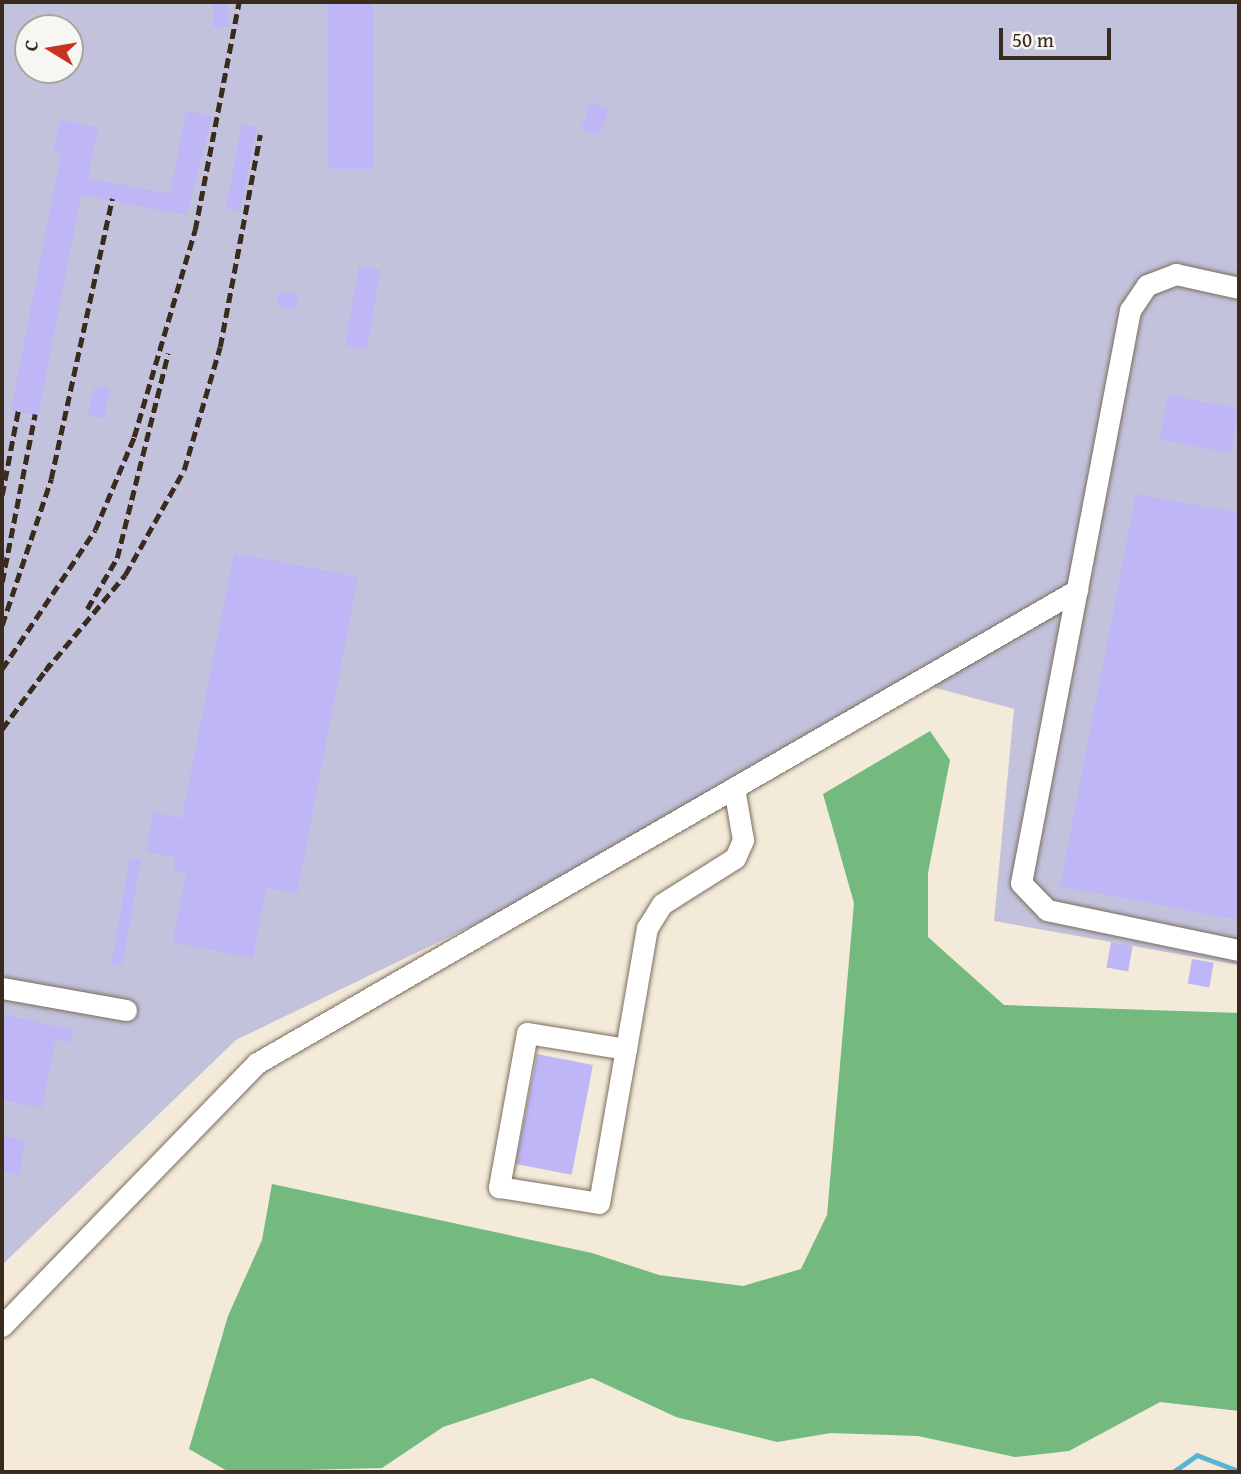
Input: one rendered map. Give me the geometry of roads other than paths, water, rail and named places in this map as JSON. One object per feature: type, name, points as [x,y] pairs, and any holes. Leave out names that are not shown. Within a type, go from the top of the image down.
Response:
[{"type":"lane","points":[[1239,288],[1176,274],[1147,285],[1130,310],[1021,883],[1047,910],[1239,950]]},
{"type":"lane","points":[[2,1326],[257,1063],[1077,590]]},
{"type":"lane","points":[[626,1049],[527,1033],[499,1187],[599,1203],[626,1049],[647,928],[662,904],[734,859],[743,840],[734,788]]},
{"type":"lane","points":[[2,988],[126,1010]]},
{"type":"waterway","points":[[1173,1472],[1197,1455],[1239,1471]]},
{"type":"railway","points":[[2,669],[95,530],[134,437],[195,230],[239,2]]},
{"type":"railway","points":[[45,671],[125,575],[184,470],[220,347],[260,135]]},
{"type":"railway","points":[[2,625],[51,479],[112,199]]},
{"type":"railway","points":[[87,609],[117,558],[168,353]]},
{"type":"railway","points":[[2,495],[18,411]]},
{"type":"railway","points":[[2,582],[35,414]]},
{"type":"railway","points":[[2,729],[50,664]]}]
